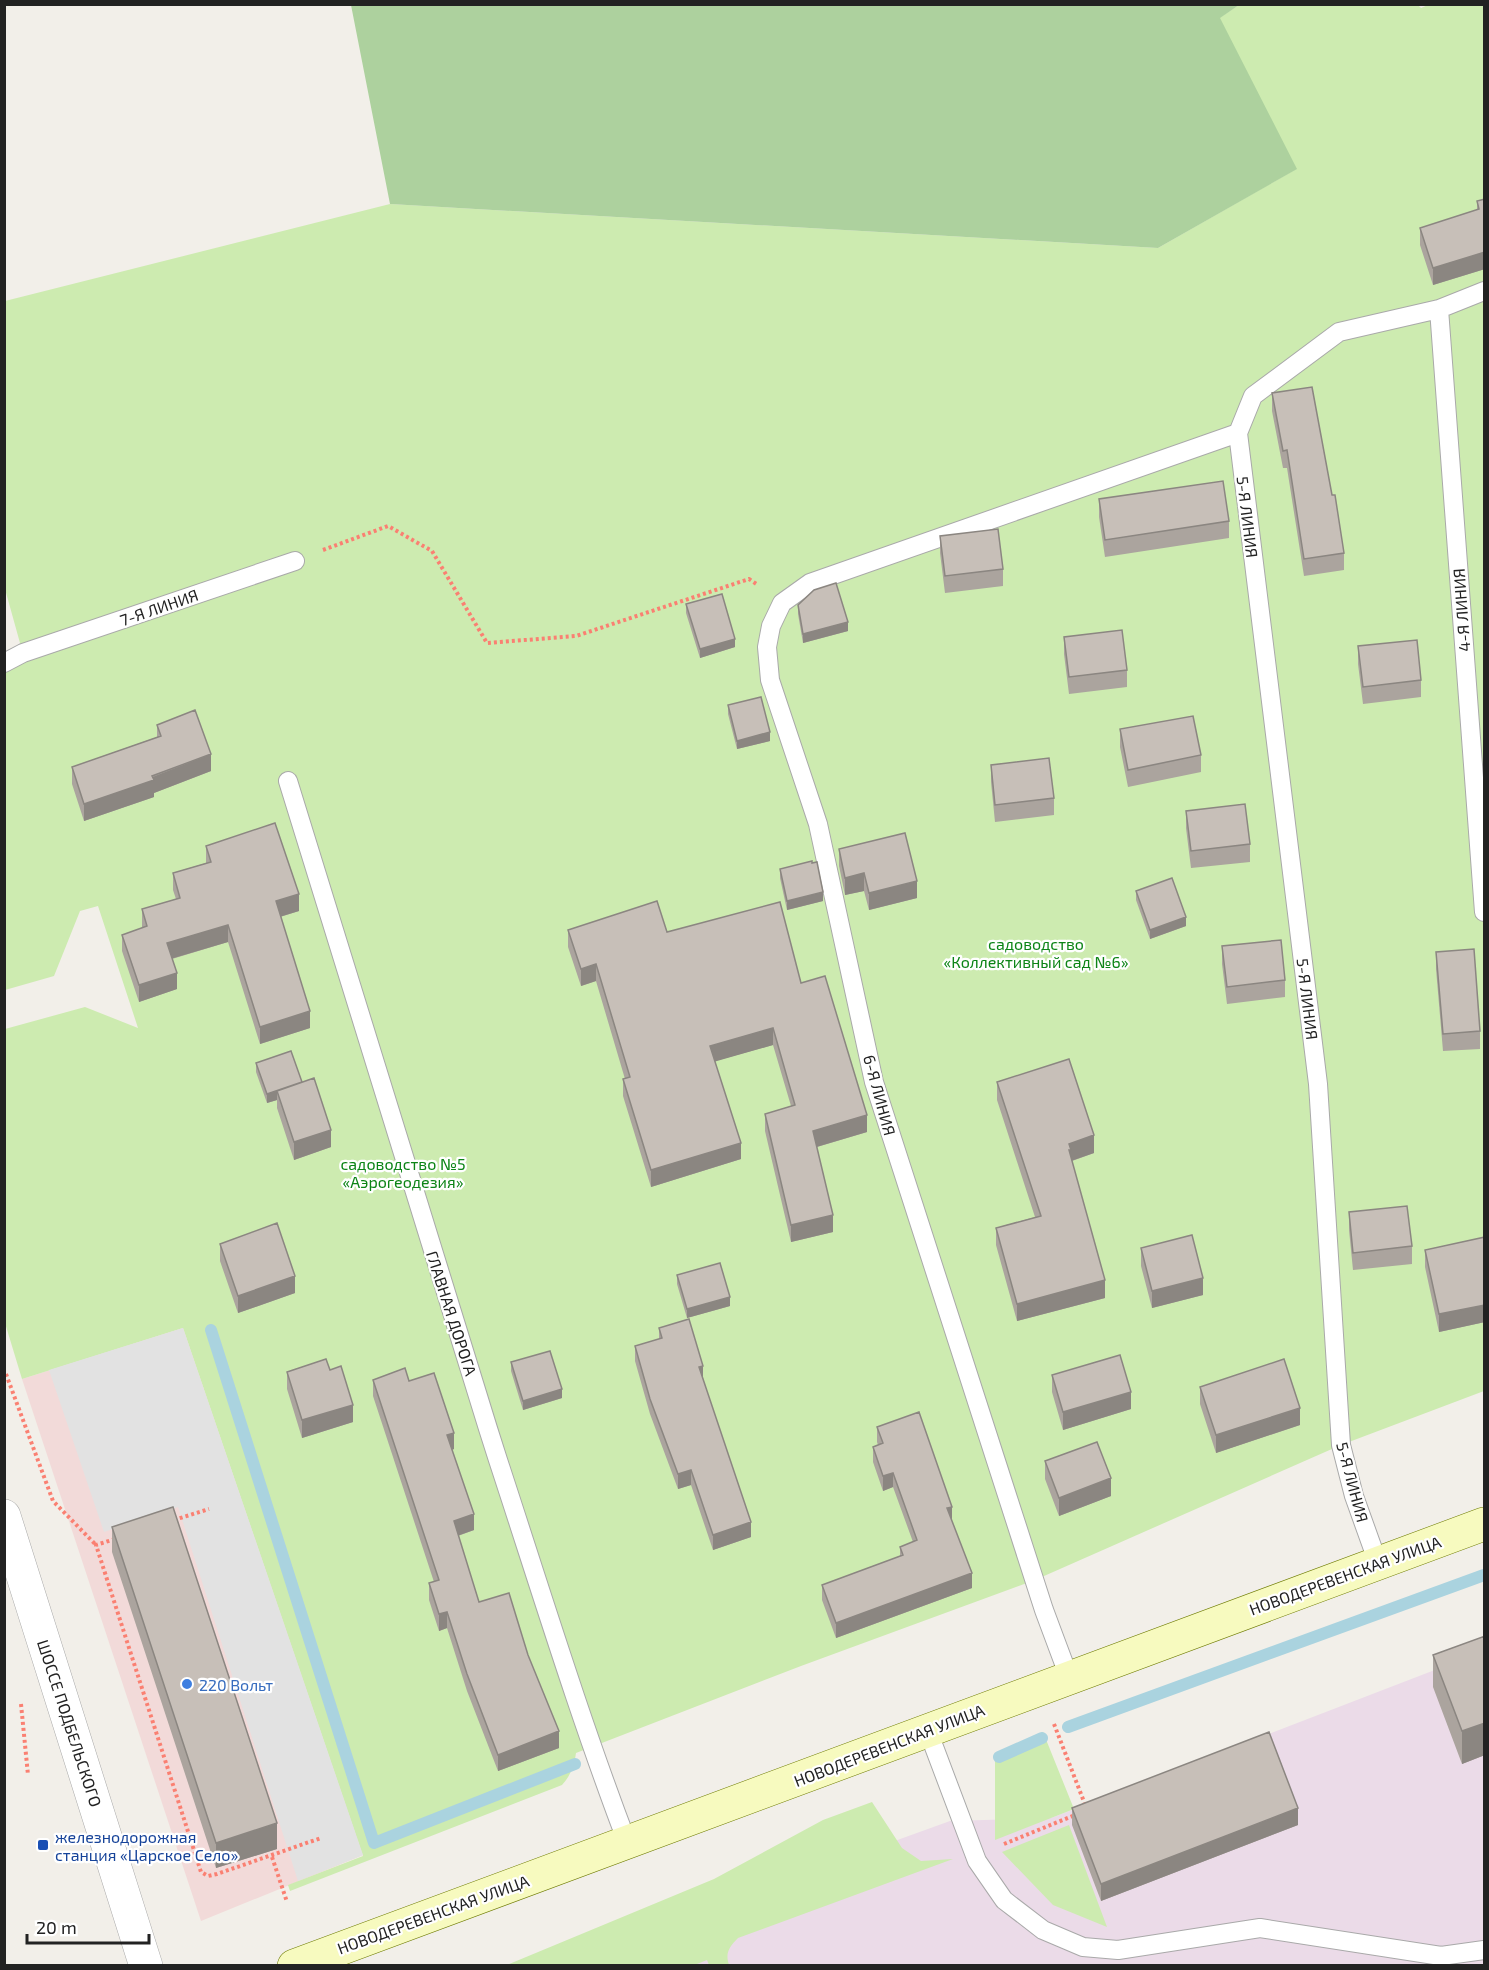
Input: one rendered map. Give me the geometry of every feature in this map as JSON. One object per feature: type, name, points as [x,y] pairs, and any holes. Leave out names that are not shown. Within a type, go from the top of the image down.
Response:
[{"type":"main road","name":"НОВОДЕРЕВЕНСКАЯ УЛИЦА","points":[[294,1965],[1485,1524]]},
{"type":"street","name":"ШОССЕ ПОДБЕЛЬСКОГО","points":[[4,1516],[146,1965]]},
{"type":"lane","points":[[782,603],[810,583],[1238,433],[1253,396],[1339,332],[1438,309],[1485,291]]},
{"type":"lane","name":"4-Я ЛИНИЯ","points":[[1438,309],[1485,912]]},
{"type":"lane","name":"5-Я ЛИНИЯ","points":[[1238,433],[1318,1084],[1341,1445],[1354,1496],[1378,1563]]},
{"type":"lane","name":"7-Я ЛИНИЯ","points":[[4,663],[24,653],[295,561]]},
{"type":"lane","name":"6-Я ЛИНИЯ","points":[[782,603],[771,626],[766,647],[770,680],[818,824],[874,1082],[1044,1611],[1069,1677]]},
{"type":"lane","name":"ГЛАВНАЯ ДОРОГА","points":[[288,781],[413,1193],[589,1742],[627,1842]]},
{"type":"lane","points":[[928,1731],[977,1861],[1004,1900],[1043,1929],[1083,1947],[1118,1950],[1260,1928],[1441,1956],[1485,1950]]},
{"type":"path","points":[[295,561],[388,526],[432,551],[487,642],[576,636],[749,579],[782,603]]},
{"type":"path","points":[[6,1374],[53,1501],[96,1545],[201,1872],[208,1876],[217,1874],[272,1857],[321,1838]]},
{"type":"path","points":[[164,1524],[209,1509]]},
{"type":"path","points":[[96,1545],[119,1538]]},
{"type":"path","points":[[21,1699],[28,1775]]},
{"type":"path","points":[[1053,1722],[1087,1810]]},
{"type":"path","points":[[1005,1844],[1077,1815]]},
{"type":"path","points":[[272,1857],[287,1902]]},
{"type":"shaded area","points":[[183,1328],[363,1855],[201,1921],[22,1379]]},
{"type":"shaded area","points":[[183,1328],[363,1855],[298,1881],[178,1507],[104,1532],[49,1370]]},
{"type":"shaded area","points":[[1484,1651],[1484,1965],[695,1966],[687,1944],[718,1905],[950,1821],[1051,1818]]},
{"type":"green space","points":[[1417,4],[1421,8],[1428,5],[1484,5],[1484,1391],[1341,1445],[1035,1580],[801,1666],[576,1753],[572,1770],[562,1785],[290,1891],[288,1885],[363,1856],[183,1328],[22,1379],[5,1323],[5,1029],[85,1007],[138,1028],[98,906],[80,911],[54,976],[5,990],[4,671],[25,661],[5,589],[5,301],[390,204],[1158,248],[1296,169],[1219,18],[1239,5]]},
{"type":"green space","points":[[351,5],[1239,5],[1220,18],[1297,169],[1158,248],[390,204]]},
{"type":"green space","points":[[1043,1732],[1074,1809],[995,1840],[995,1754]]},
{"type":"green space","points":[[872,1802],[902,1848],[921,1861],[953,1859],[738,1938],[729,1950],[727,1957],[729,1965],[709,1965],[707,1960],[692,1966],[507,1965],[714,1879],[823,1820]]},
{"type":"green space","points":[[1069,1825],[1107,1927],[1053,1905],[1002,1852]]},
{"type":"building","points":[[1485,199],[1485,252],[1433,268],[1420,228],[1479,209],[1477,201]]},
{"type":"building","points":[[1312,387],[1332,495],[1335,495],[1344,553],[1304,559],[1287,450],[1283,451],[1272,393]]},
{"type":"building","points":[[1223,481],[1229,521],[1105,540],[1099,499]]},
{"type":"building","points":[[998,529],[1003,569],[945,576],[940,536]]},
{"type":"building","points":[[836,583],[848,622],[803,634],[798,605],[814,590]]},
{"type":"building","points":[[722,594],[735,639],[700,649],[686,604]]},
{"type":"building","points":[[1122,630],[1127,670],[1069,677],[1064,637]]},
{"type":"building","points":[[1417,640],[1421,680],[1363,687],[1358,646]]},
{"type":"building","points":[[761,697],[770,732],[737,741],[728,705]]},
{"type":"building","points":[[195,710],[211,754],[152,776],[154,780],[84,804],[72,767],[161,736],[157,725]]},
{"type":"building","points":[[1193,716],[1201,755],[1128,770],[1120,729]]},
{"type":"building","points":[[1049,758],[1054,798],[995,805],[991,765]]},
{"type":"building","points":[[1245,804],[1250,844],[1191,851],[1186,811]]},
{"type":"building","points":[[275,823],[299,894],[276,901],[310,1011],[260,1027],[228,925],[167,943],[177,973],[139,985],[122,935],[147,926],[142,909],[180,898],[173,873],[211,862],[206,846]]},
{"type":"building","points":[[905,833],[917,881],[869,893],[864,873],[845,878],[839,849]]},
{"type":"building","points":[[812,861],[812,863],[817,862],[823,892],[787,901],[780,869]]},
{"type":"building","points":[[1172,878],[1186,917],[1150,930],[1136,891]]},
{"type":"building","points":[[657,901],[667,932],[780,902],[801,983],[825,976],[867,1115],[813,1131],[833,1215],[791,1225],[765,1114],[795,1105],[773,1028],[710,1046],[741,1143],[651,1170],[623,1079],[630,1077],[596,964],[581,969],[568,930]]},
{"type":"building","points":[[1281,940],[1285,980],[1227,987],[1222,946]]},
{"type":"building","points":[[1474,949],[1480,1031],[1443,1034],[1436,952]]},
{"type":"building","points":[[291,1051],[302,1082],[267,1094],[256,1063]]},
{"type":"building","points":[[1069,1059],[1094,1135],[1069,1144],[1071,1150],[1069,1150],[1105,1280],[1017,1304],[996,1228],[1041,1216],[997,1082]]},
{"type":"building","points":[[314,1078],[331,1130],[294,1142],[277,1091]]},
{"type":"building","points":[[1407,1206],[1412,1246],[1353,1253],[1349,1212]]},
{"type":"building","points":[[277,1223],[295,1276],[238,1296],[220,1244]]},
{"type":"building","points":[[1192,1235],[1203,1278],[1152,1291],[1141,1248]]},
{"type":"building","points":[[1485,1237],[1485,1305],[1439,1314],[1425,1250]]},
{"type":"building","points":[[720,1263],[730,1297],[687,1309],[677,1275]]},
{"type":"building","points":[[689,1319],[703,1366],[699,1367],[751,1522],[713,1535],[691,1470],[678,1474],[650,1399],[635,1346],[662,1338],[659,1328]]},
{"type":"building","points":[[550,1351],[562,1389],[523,1401],[511,1362]]},
{"type":"building","points":[[1120,1355],[1131,1392],[1063,1412],[1052,1375]]},
{"type":"building","points":[[326,1359],[330,1370],[341,1366],[353,1405],[302,1420],[287,1372]]},
{"type":"building","points":[[1284,1359],[1300,1408],[1216,1435],[1200,1387]]},
{"type":"building","points":[[405,1368],[409,1381],[434,1373],[454,1433],[447,1435],[474,1514],[454,1521],[479,1602],[509,1593],[528,1655],[559,1731],[498,1755],[467,1674],[447,1612],[439,1614],[429,1583],[439,1580],[373,1380]]},
{"type":"building","points":[[919,1412],[952,1507],[947,1508],[972,1573],[836,1623],[822,1585],[903,1555],[900,1547],[917,1540],[893,1473],[883,1476],[873,1447],[883,1443],[877,1427]]},
{"type":"building","points":[[1097,1442],[1111,1478],[1059,1498],[1045,1461]]},
{"type":"building","points":[[173,1507],[277,1823],[216,1843],[112,1527]]},
{"type":"building","points":[[1485,1636],[1485,1723],[1462,1731],[1433,1655]]},
{"type":"building","points":[[1269,1732],[1298,1808],[1101,1884],[1072,1808]]},
{"type":"waterway","points":[[211,1330],[374,1843],[575,1764]]},
{"type":"waterway","points":[[1068,1727],[1484,1575]]},
{"type":"waterway","points":[[999,1757],[1042,1738]]},
{"type":"place","name":"220 Вольт","points":[[187,1684]]},
{"type":"place","name":"железнодорожная станция «Царское Село»","points":[[43,1845]]},
{"type":"park label","name":"садоводство «Коллективный сад №6»","points":[[1036,952]]},
{"type":"park label","name":"садоводство №5 «Аэрогеодезия»","points":[[403,1172]]}]
